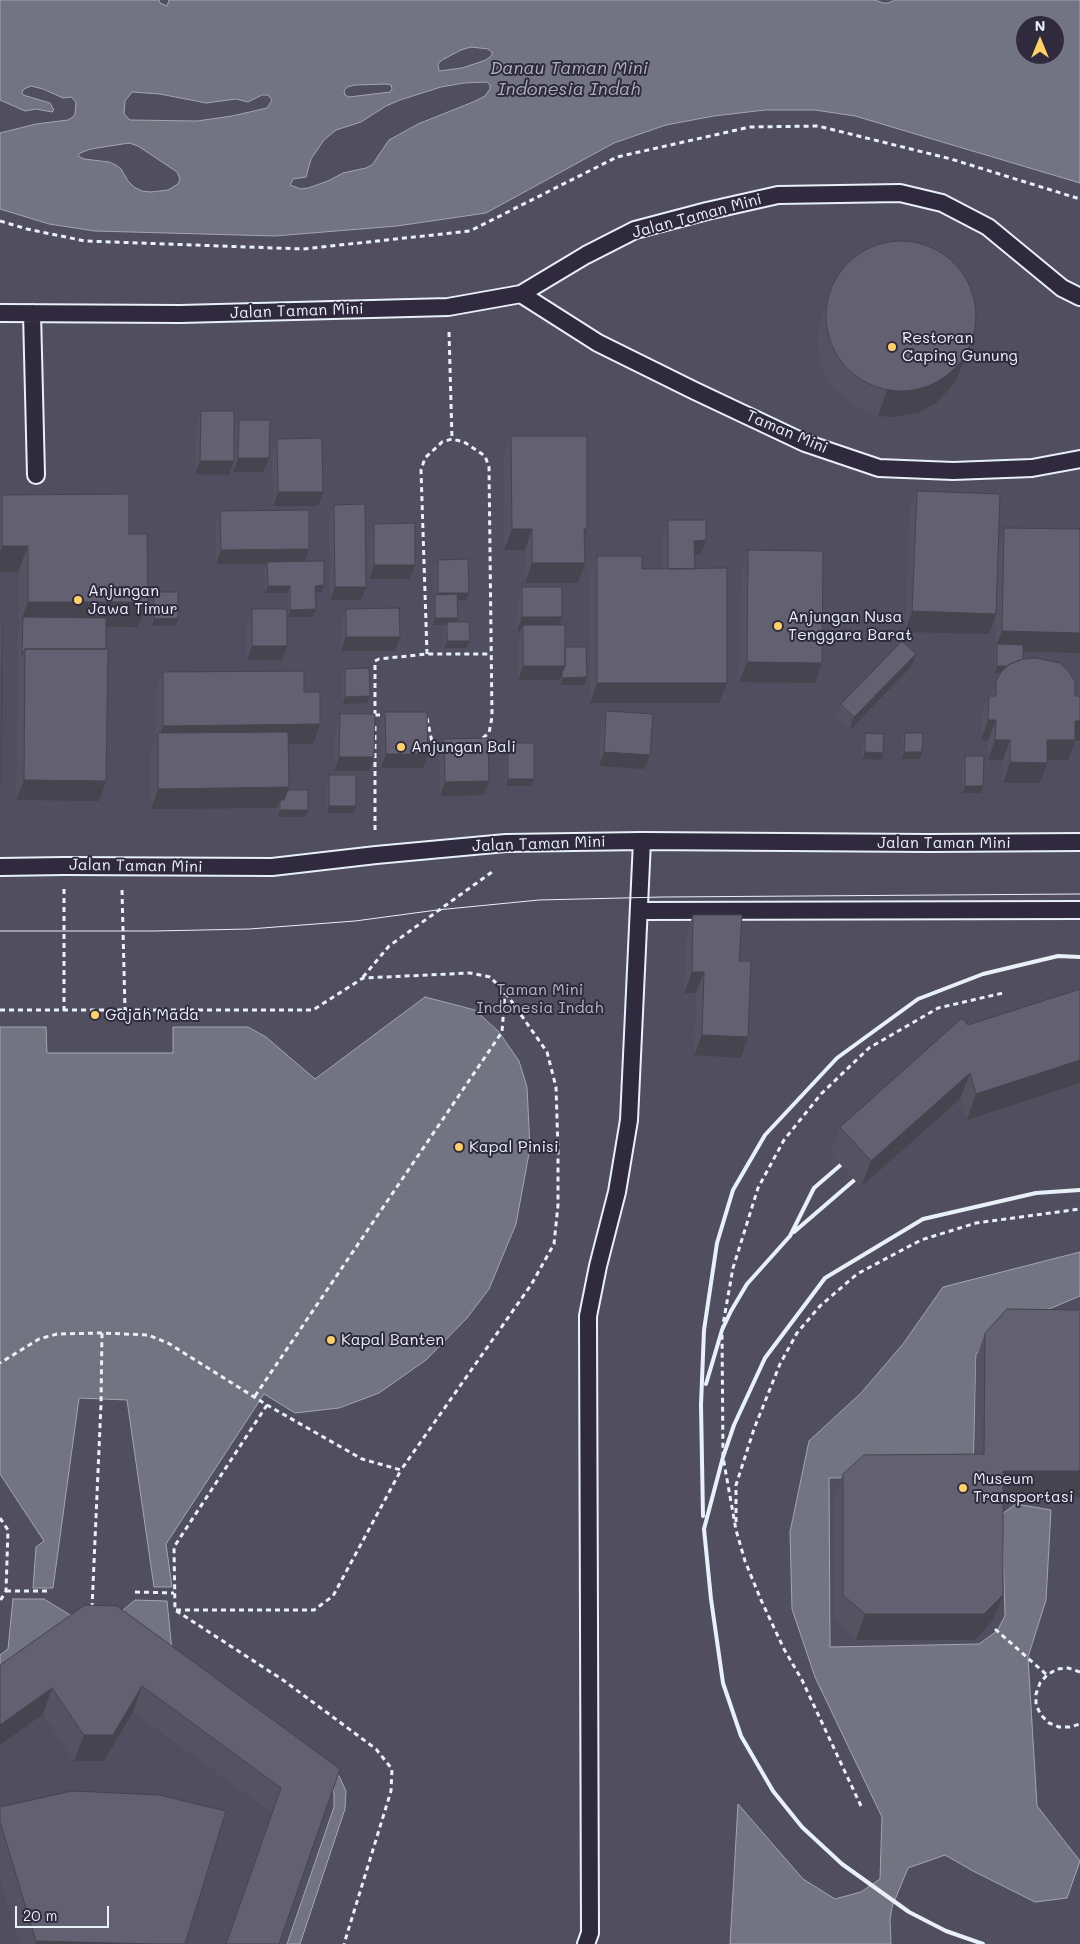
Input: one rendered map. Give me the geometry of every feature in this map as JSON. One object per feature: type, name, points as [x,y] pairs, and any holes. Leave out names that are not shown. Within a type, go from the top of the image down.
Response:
[{"type":"lane","name":"Jalan Taman Mini","points":[[0,313],[180,314],[448,307],[521,294],[586,255],[635,230],[680,218],[778,195],[900,193],[942,203],[988,228],[1062,288],[1080,297]]},
{"type":"lane","name":"Taman Mini","points":[[521,294],[598,343],[695,391],[805,443],[879,468],[953,471],[1022,469],[1080,459]]},
{"type":"lane","points":[[32,313],[36,476]]},
{"type":"lane","name":"Jalan Taman Mini","points":[[0,867],[272,867],[506,843],[642,841],[1080,842]]},
{"type":"lane","points":[[586,1944],[590,1933],[588,1316],[598,1266],[618,1192],[629,1120],[642,841]]},
{"type":"lane","points":[[639,911],[1080,910]]},
{"type":"path","points":[[0,221],[27,229],[85,241],[303,249],[470,230],[617,157],[750,127],[818,126],[951,160],[1080,199]]},
{"type":"path","points":[[448,307],[452,439]]},
{"type":"path","points":[[428,654],[421,470],[425,458],[442,442],[452,439],[464,442],[485,456],[489,467],[492,717],[489,733],[478,741]]},
{"type":"path","points":[[376,855],[374,661],[428,654],[491,654]]},
{"type":"path","points":[[419,714],[426,717],[432,742],[438,745],[453,745]]},
{"type":"path","points":[[375,715],[393,715]]},
{"type":"path","points":[[0,1010],[313,1010],[363,978],[388,946],[492,872],[506,843]]},
{"type":"path","points":[[64,866],[64,1011]]},
{"type":"path","points":[[121,867],[125,1010]]},
{"type":"path","points":[[175,1610],[314,1610],[333,1596],[401,1470],[531,1285],[554,1244],[558,1196],[556,1087],[547,1052],[505,992],[490,977],[470,973],[363,978]]},
{"type":"path","points":[[255,1396],[502,1032],[505,992]]},
{"type":"path","points":[[861,1806],[802,1680],[784,1649],[745,1561],[736,1530],[723,1457],[722,1330],[733,1268],[758,1188],[784,1140],[821,1094],[869,1048],[938,1008],[1003,993]]},
{"type":"path","points":[[736,1530],[736,1484],[754,1429],[780,1364],[797,1332],[820,1306],[857,1274],[921,1240],[976,1223],[1080,1210]]},
{"type":"path","points":[[92,1612],[102,1404],[102,1333]]},
{"type":"path","points":[[0,1363],[39,1339],[57,1334],[148,1335],[168,1343],[267,1405],[362,1459],[401,1470]]},
{"type":"path","points":[[175,1610],[174,1547],[267,1405]]},
{"type":"path","points":[[0,1518],[8,1530],[6,1591],[0,1602]]},
{"type":"path","points":[[6,1591],[48,1591]]},
{"type":"path","points":[[135,1592],[174,1593]]},
{"type":"path","points":[[175,1610],[290,1686],[376,1749],[392,1769],[391,1791],[344,1944]]},
{"type":"path","points":[[995,1629],[1047,1675]]},
{"type":"path","points":[[1080,1672],[1068,1668],[1057,1669],[1047,1675],[1040,1683],[1036,1694],[1036,1704],[1041,1715],[1049,1723],[1059,1727],[1070,1727],[1080,1724]]},
{"type":"green space","name":"Taman Mini Indonesia Indah","points":[[0,0],[1080,0],[1080,1944],[0,1944]]},
{"type":"water","name":"Danau Taman Mini Indonesia Indah","points":[[0,0],[159,0],[160,3],[167,6],[169,0],[875,0],[888,3],[895,0],[1080,0],[1080,183],[855,116],[815,110],[765,110],[714,116],[666,125],[614,143],[486,213],[397,226],[275,236],[95,231],[49,224],[0,209],[0,133],[36,124],[68,120],[75,114],[76,102],[71,97],[63,98],[31,86],[24,89],[23,95],[50,103],[54,110],[52,112],[36,109],[25,111],[0,100]],"holes":[[[471,47],[488,49],[492,52],[492,55],[486,60],[462,68],[439,71],[438,64],[442,60]],[[487,82],[490,85],[490,89],[485,96],[418,124],[389,140],[372,165],[366,168],[343,173],[308,188],[301,189],[290,185],[293,179],[306,177],[311,159],[324,140],[336,130],[361,122],[386,106],[400,100],[441,87]],[[386,84],[391,85],[392,89],[390,92],[349,97],[345,95],[344,91],[347,87]],[[132,92],[160,94],[206,103],[236,99],[248,102],[262,95],[268,95],[272,100],[267,108],[197,121],[130,120],[124,114],[125,101]],[[129,143],[138,146],[177,172],[180,179],[178,184],[168,190],[142,191],[134,187],[116,165],[109,162],[84,159],[78,156],[80,153],[91,149]]]},
{"type":"water","points":[[425,997],[475,1010],[499,1032],[519,1061],[527,1087],[530,1148],[516,1224],[489,1289],[467,1318],[426,1360],[379,1393],[339,1408],[295,1413],[264,1394],[166,1544],[172,1587],[154,1587],[127,1400],[79,1398],[53,1588],[33,1588],[36,1547],[44,1541],[0,1474],[0,1027],[46,1027],[47,1053],[173,1053],[173,1027],[248,1027],[266,1037],[315,1079]]},
{"type":"water","points":[[1080,1252],[1080,1296],[999,1330],[976,1354],[973,1476],[829,1478],[830,1647],[979,1644],[997,1631],[1005,1616],[1002,1514],[1016,1504],[1051,1510],[1046,1600],[1028,1657],[1037,1806],[1080,1861],[1067,1898],[1035,1902],[945,1855],[908,1868],[892,1907],[890,1920],[891,1944],[730,1944],[738,1804],[803,1879],[835,1899],[861,1892],[880,1879],[882,1817],[815,1677],[792,1609],[790,1532],[809,1441],[861,1393],[903,1344],[943,1287]]},
{"type":"water","points":[[13,1599],[44,1599],[70,1615],[116,1616],[135,1600],[167,1601],[172,1651],[339,1776],[346,1791],[345,1809],[300,1944],[287,1944],[334,1807],[334,1793],[330,1784],[119,1627],[0,1669],[0,1655],[8,1649]]},
{"type":"building","name":"Restoran Caping Gunung","points":[[901,241],[930,247],[954,263],[970,287],[976,316],[970,345],[954,369],[930,385],[901,391],[872,385],[848,369],[832,345],[826,316],[832,287],[848,263],[872,247]]},
{"type":"building","points":[[201,411],[234,411],[234,461],[200,461]]},
{"type":"building","points":[[239,420],[270,420],[269,458],[238,458]]},
{"type":"building","points":[[511,436],[587,436],[587,529],[584,529],[585,563],[532,563],[532,529],[512,529]]},
{"type":"building","points":[[322,438],[323,492],[278,492],[277,439]]},
{"type":"building","points":[[917,491],[1000,494],[996,614],[912,611]]},
{"type":"building","name":"Anjungan Jawa Timur","points":[[129,494],[129,534],[147,534],[148,602],[28,602],[28,546],[2,546],[2,495]]},
{"type":"building","points":[[365,504],[366,587],[335,587],[334,505]]},
{"type":"building","points":[[309,510],[309,549],[221,550],[220,511]]},
{"type":"building","points":[[668,520],[706,520],[706,540],[694,541],[695,569],[668,569]]},
{"type":"building","points":[[415,523],[415,565],[374,565],[374,524]]},
{"type":"building","points":[[1004,528],[1080,529],[1080,633],[1002,631]]},
{"type":"building","name":"Anjungan Nusa Tenggara Barat","points":[[748,550],[823,551],[822,663],[747,662]]},
{"type":"building","points":[[597,556],[642,556],[642,569],[727,568],[727,683],[597,683]]},
{"type":"building","points":[[468,559],[469,593],[438,593],[438,560]]},
{"type":"building","points":[[324,561],[324,585],[315,586],[316,609],[290,610],[290,586],[268,586],[267,562]]},
{"type":"building","points":[[522,587],[562,587],[562,617],[522,617]]},
{"type":"building","points":[[154,592],[178,592],[178,618],[154,619]]},
{"type":"building","points":[[457,594],[458,618],[435,618],[435,595]]},
{"type":"building","points":[[399,608],[400,637],[346,637],[346,609]]},
{"type":"building","points":[[252,609],[287,609],[287,646],[252,646]]},
{"type":"building","points":[[23,617],[106,618],[106,649],[25,649],[22,655]]},
{"type":"building","points":[[0,622],[2,622],[1,783],[0,783]]},
{"type":"building","points":[[447,622],[469,622],[470,641],[447,641]]},
{"type":"building","points":[[523,625],[565,625],[565,666],[523,666]]},
{"type":"building","points":[[902,641],[916,654],[854,717],[841,704]]},
{"type":"building","points":[[997,644],[1023,645],[1023,659],[1007,666],[997,666]]},
{"type":"building","points":[[565,647],[586,647],[587,677],[562,678],[565,666]]},
{"type":"building","points":[[25,649],[108,649],[106,781],[24,780]]},
{"type":"building","points":[[1035,658],[1060,663],[1069,672],[1075,682],[1075,696],[1080,696],[1080,721],[1075,721],[1075,740],[1047,740],[1047,763],[1010,762],[1010,740],[995,740],[996,720],[988,720],[989,696],[996,696],[996,681],[1001,672],[1010,664],[1023,659]]},
{"type":"building","points":[[369,668],[370,696],[345,697],[345,669]]},
{"type":"building","points":[[304,671],[304,692],[320,692],[320,724],[163,726],[163,672]]},
{"type":"building","points":[[606,711],[653,714],[650,755],[604,752]]},
{"type":"building","points":[[385,712],[427,712],[428,754],[386,754]]},
{"type":"building","points":[[340,714],[375,714],[374,757],[339,757]]},
{"type":"building","points":[[288,732],[289,787],[158,789],[158,733]]},
{"type":"building","points":[[865,733],[884,734],[883,753],[865,752]]},
{"type":"building","points":[[905,733],[923,733],[922,752],[904,752]]},
{"type":"building","points":[[488,738],[489,781],[445,782],[444,739]]},
{"type":"building","points":[[508,743],[534,743],[534,779],[508,779]]},
{"type":"building","points":[[965,756],[984,756],[983,786],[965,786]]},
{"type":"building","points":[[329,775],[356,775],[356,806],[329,806]]},
{"type":"building","points":[[288,790],[308,790],[308,810],[280,810],[280,800],[284,800]]},
{"type":"building","points":[[693,915],[742,915],[739,961],[751,961],[748,1037],[702,1035],[704,972],[692,972]]},
{"type":"building","points":[[1080,989],[1080,1060],[976,1094],[970,1073],[871,1161],[840,1127],[962,1018],[968,1025]]},
{"type":"building","name":"Museum Transportasi","points":[[1007,1309],[1080,1310],[1080,1471],[1003,1471],[1003,1595],[984,1614],[865,1614],[843,1595],[843,1474],[864,1455],[984,1454],[985,1333]]},
{"type":"building","points":[[85,1605],[117,1606],[340,1769],[279,1944],[226,1944],[281,1788],[142,1686],[113,1735],[84,1735],[52,1688],[0,1725],[0,1665]]},
{"type":"building","points":[[72,1791],[159,1795],[226,1811],[185,1944],[36,1941],[0,1822],[0,1807]]},
{"type":"tram line","points":[[0,931],[249,929],[355,921],[437,910],[539,900],[663,897],[1080,894]]},
{"type":"railway","points":[[703,1516],[701,1405],[704,1330],[717,1243],[733,1190],[765,1135],[837,1058],[918,999],[983,974],[1058,956],[1080,957]]},
{"type":"railway","points":[[706,1384],[722,1330],[747,1284],[790,1236],[814,1188],[851,1156]]},
{"type":"railway","points":[[794,1232],[866,1170]]},
{"type":"railway","points":[[983,1944],[946,1931],[909,1912],[842,1864],[802,1827],[773,1791],[741,1736],[723,1683],[711,1599],[704,1529],[723,1457],[734,1425],[765,1358],[825,1278],[923,1219],[1036,1193],[1080,1190]]},
{"type":"place","name":"Restoran Caping Gunung","points":[[892,347]]},
{"type":"place","name":"Anjungan Jawa Timur","points":[[78,600]]},
{"type":"place","name":"Anjungan Nusa Tenggara Barat","points":[[778,626]]},
{"type":"place","name":"Anjungan Bali","points":[[401,747]]},
{"type":"place","name":"Gajah Mada","points":[[95,1015]]},
{"type":"place","name":"Kapal Pinisi","points":[[459,1147]]},
{"type":"place","name":"Kapal Banten","points":[[331,1340]]},
{"type":"place","name":"Museum Transportasi","points":[[963,1488]]}]
